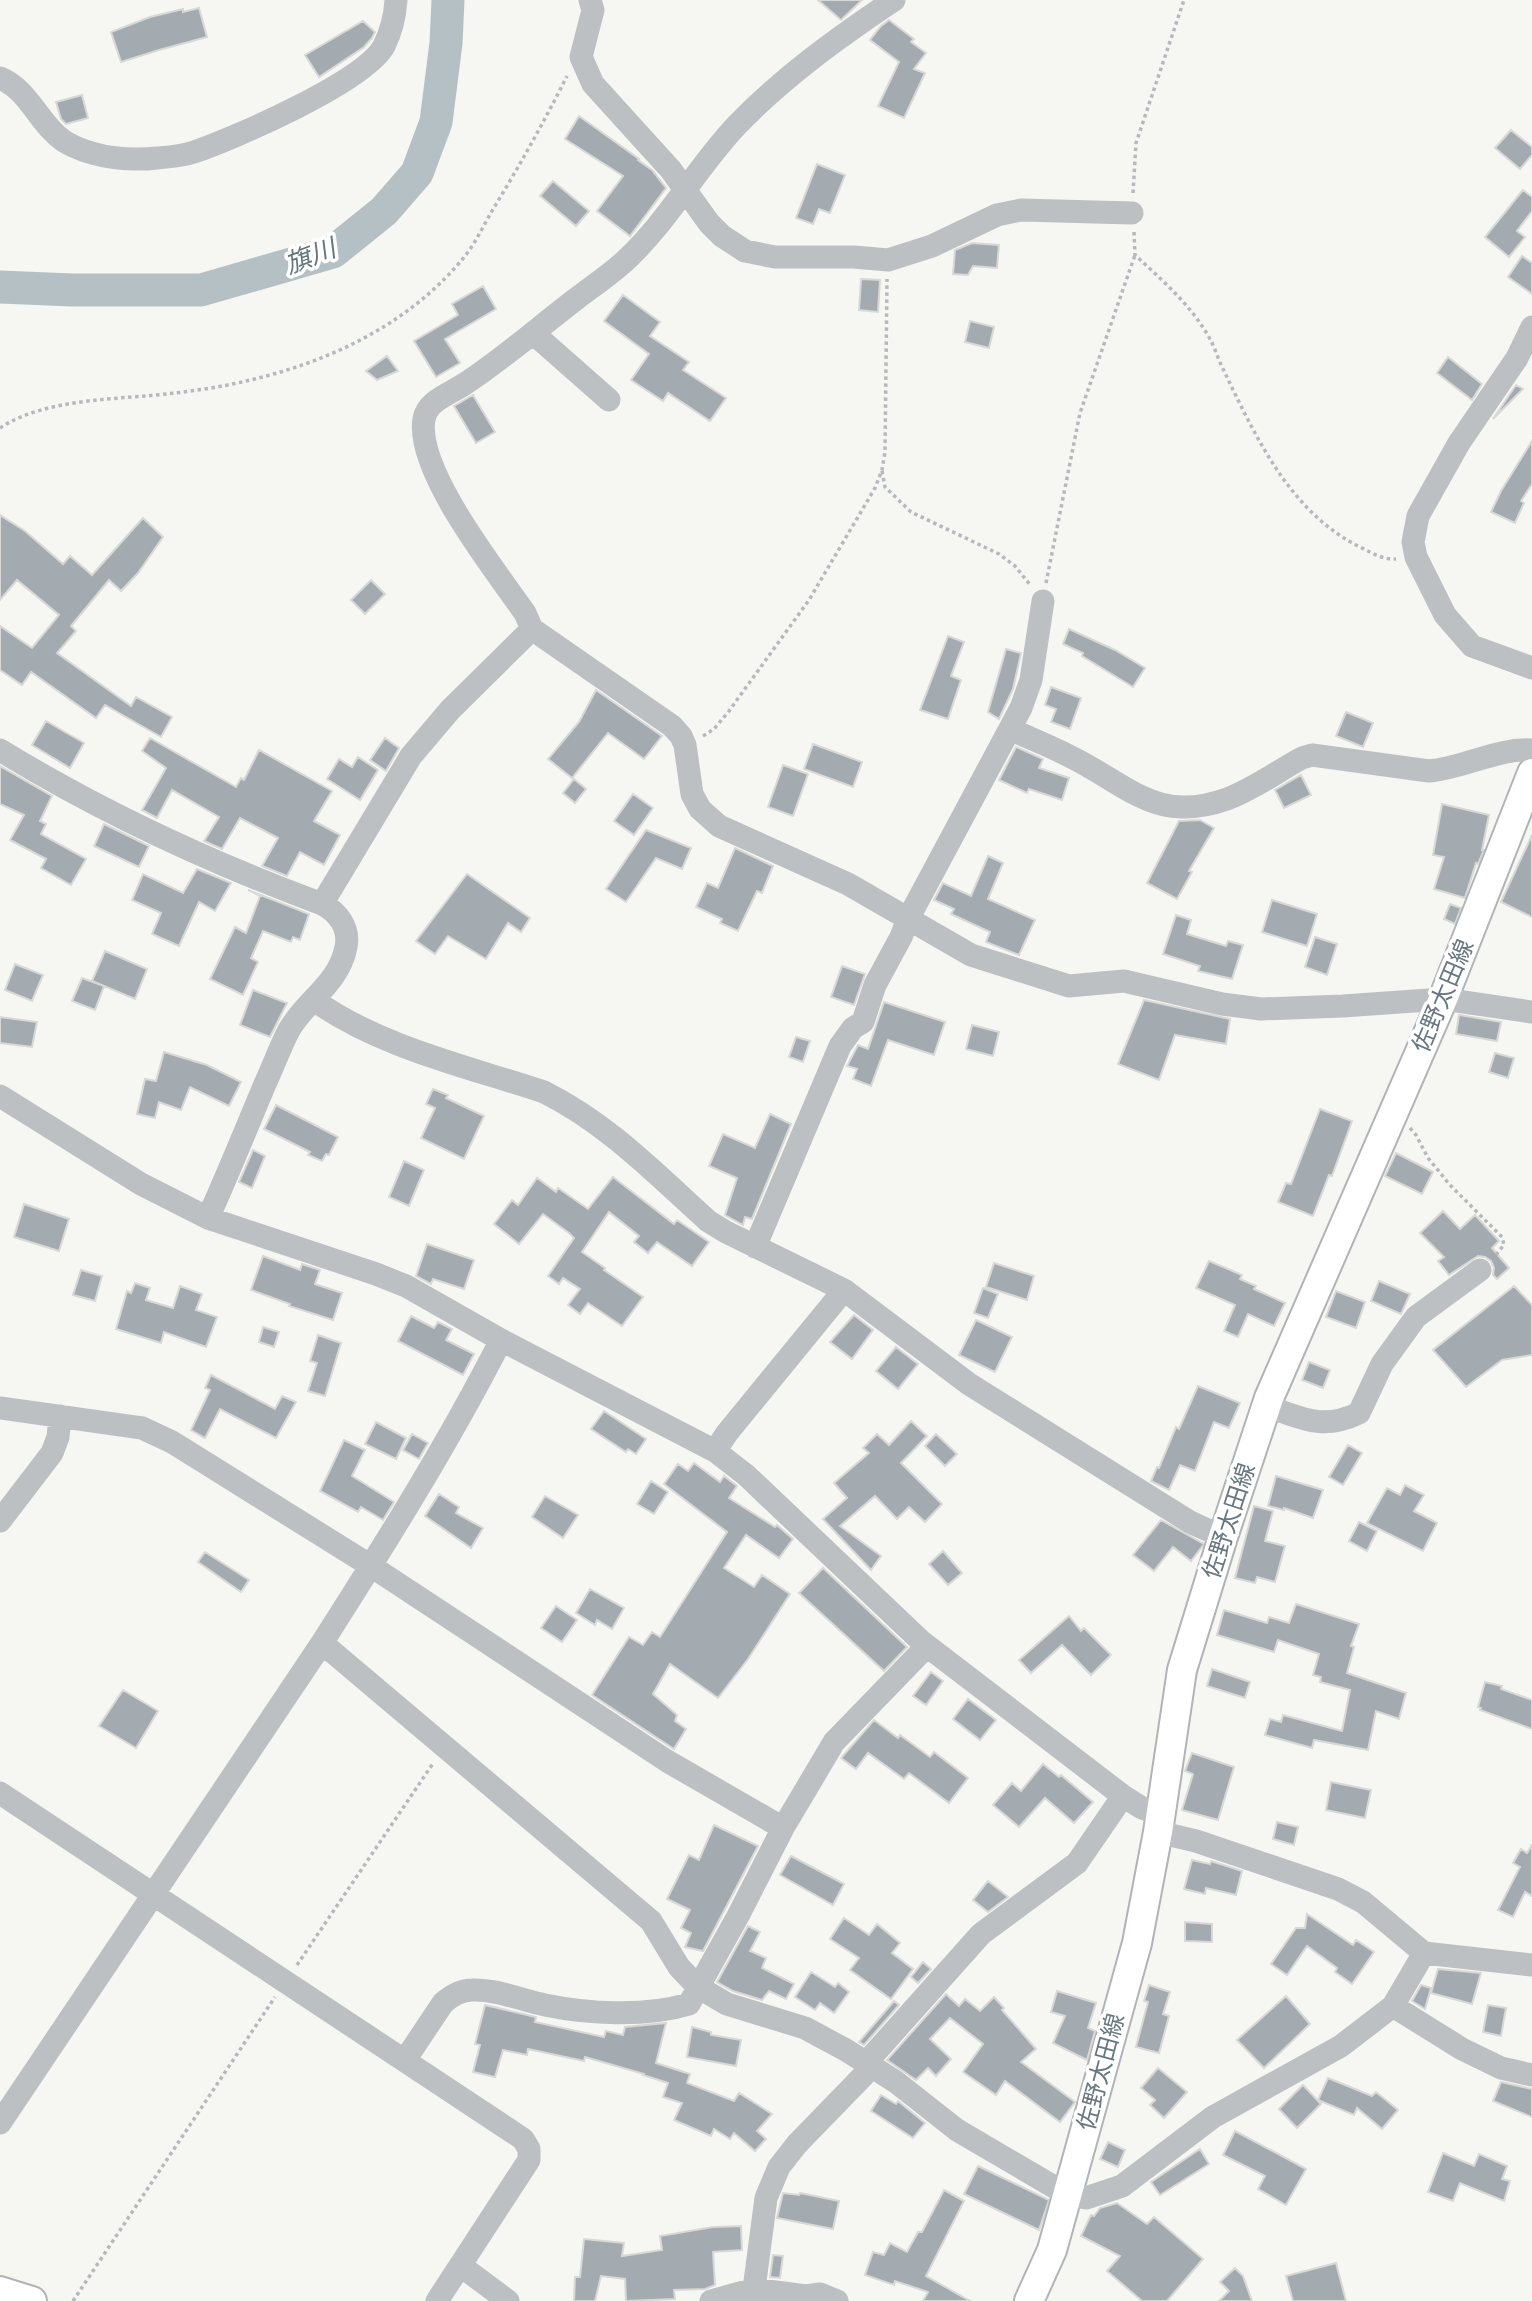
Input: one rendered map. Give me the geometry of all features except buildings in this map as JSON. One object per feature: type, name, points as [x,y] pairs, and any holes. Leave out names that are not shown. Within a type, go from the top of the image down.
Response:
[{"type":"main road","name":"佐野太田線","points":[[1029,2301],[1052,2250],[1137,1943],[1182,1670],[1266,1406],[1443,999],[1532,773]]},
{"type":"main road","points":[[0,2291],[32,2301]]},
{"type":"street","points":[[0,78],[11,82],[38,112],[48,128],[72,146],[116,158],[156,159],[191,153],[260,126],[351,76],[373,59],[383,47],[395,17],[396,0]]},
{"type":"street","points":[[590,0],[593,10],[581,57],[593,84],[637,131],[716,229],[745,251],[775,257],[888,260],[932,246],[997,215],[1021,210],[1132,213]]},
{"type":"street","points":[[894,0],[762,99],[735,127],[627,260],[500,360],[432,404],[424,419],[427,445],[438,481],[452,507],[525,613],[533,629],[672,726],[681,736],[685,745],[692,794],[700,809],[719,826],[848,884],[971,955],[1069,986],[1124,981],[1222,1004],[1261,1009],[1443,999],[1532,1012]]},
{"type":"street","points":[[1532,327],[1517,358],[1458,443],[1418,516],[1413,542],[1416,556],[1445,615],[1472,646],[1532,668]]},
{"type":"street","points":[[533,333],[610,400]]},
{"type":"street","points":[[754,1247],[840,1046],[853,1028],[863,1022],[875,985],[908,919],[1021,708],[1031,680],[1043,601]]},
{"type":"street","points":[[322,904],[411,756],[450,710],[533,629]]},
{"type":"street","points":[[1010,729],[1073,758],[1143,799],[1159,805],[1181,807],[1228,799],[1312,755],[1429,771],[1444,770],[1513,750],[1532,750]]},
{"type":"street","points":[[1,754],[137,827],[333,909],[344,925],[346,949],[338,971],[330,984],[290,1028],[208,1218]]},
{"type":"street","points":[[314,1000],[366,1031],[544,1092],[568,1104],[614,1138],[708,1221],[754,1247],[844,1290],[969,1384],[1191,1522],[1223,1537]]},
{"type":"street","points":[[0,1096],[141,1184],[208,1218],[396,1282],[715,1451],[746,1475],[927,1646],[1142,1808],[1158,1823],[1196,1841],[1338,1889],[1363,1902],[1424,1953],[1532,1965]]},
{"type":"street","points":[[1266,1406],[1316,1422],[1329,1423],[1359,1413],[1382,1364],[1416,1317],[1480,1270]]},
{"type":"street","points":[[715,1451],[844,1290]]},
{"type":"street","points":[[0,2123],[322,1643],[371,1566],[476,1388],[501,1340]]},
{"type":"street","points":[[0,1408],[142,1428],[172,1442],[371,1566],[667,1761],[783,1828]]},
{"type":"street","points":[[0,1521],[52,1453],[58,1437],[60,1416]]},
{"type":"street","points":[[322,1643],[651,1921],[679,1968],[698,1987],[727,2004],[805,2028],[869,2064],[957,2130],[1068,2195],[1086,2198],[1122,2186],[1213,2117],[1341,2046],[1393,2006],[1424,1953]]},
{"type":"street","points":[[405,2060],[443,2003],[469,1990],[568,2009],[601,2012],[680,2007],[689,2004],[783,1828],[834,1742],[927,1646]]},
{"type":"street","points":[[0,1793],[523,2139],[529,2149],[529,2160],[437,2301]]},
{"type":"street","points":[[751,2295],[766,2198],[779,2167],[797,2144],[864,2075],[873,2055],[981,1934],[1077,1863],[1123,1796]]},
{"type":"street","points":[[1393,2006],[1462,2049],[1501,2068],[1532,2075]]},
{"type":"street","points":[[460,2266],[508,2301]]},
{"type":"street","points":[[711,2301],[751,2295],[820,2294],[837,2301]]},
{"type":"path","points":[[1043,601],[1080,413],[1135,255],[1132,213],[1136,143],[1184,0]]},
{"type":"path","points":[[0,426],[32,411],[100,400],[225,388],[284,372],[335,353],[382,328],[435,289],[466,254],[523,160],[571,69],[581,57]]},
{"type":"path","points":[[1135,255],[1175,292],[1210,338],[1275,468],[1294,495],[1334,533],[1385,560],[1416,556]]},
{"type":"path","points":[[685,745],[714,729],[809,600],[875,488],[885,452],[888,260]]},
{"type":"path","points":[[882,470],[885,487],[911,512],[999,554],[1015,566],[1043,601]]},
{"type":"path","points":[[1392,1114],[1416,1135],[1428,1158],[1450,1185],[1502,1237],[1504,1245],[1500,1252],[1480,1270]]},
{"type":"path","points":[[73,2301],[445,1746]]},
{"type":"waterway","name":"旗川","points":[[0,287],[201,290],[333,252],[384,211],[417,173],[436,122],[446,43],[448,0]]}]
